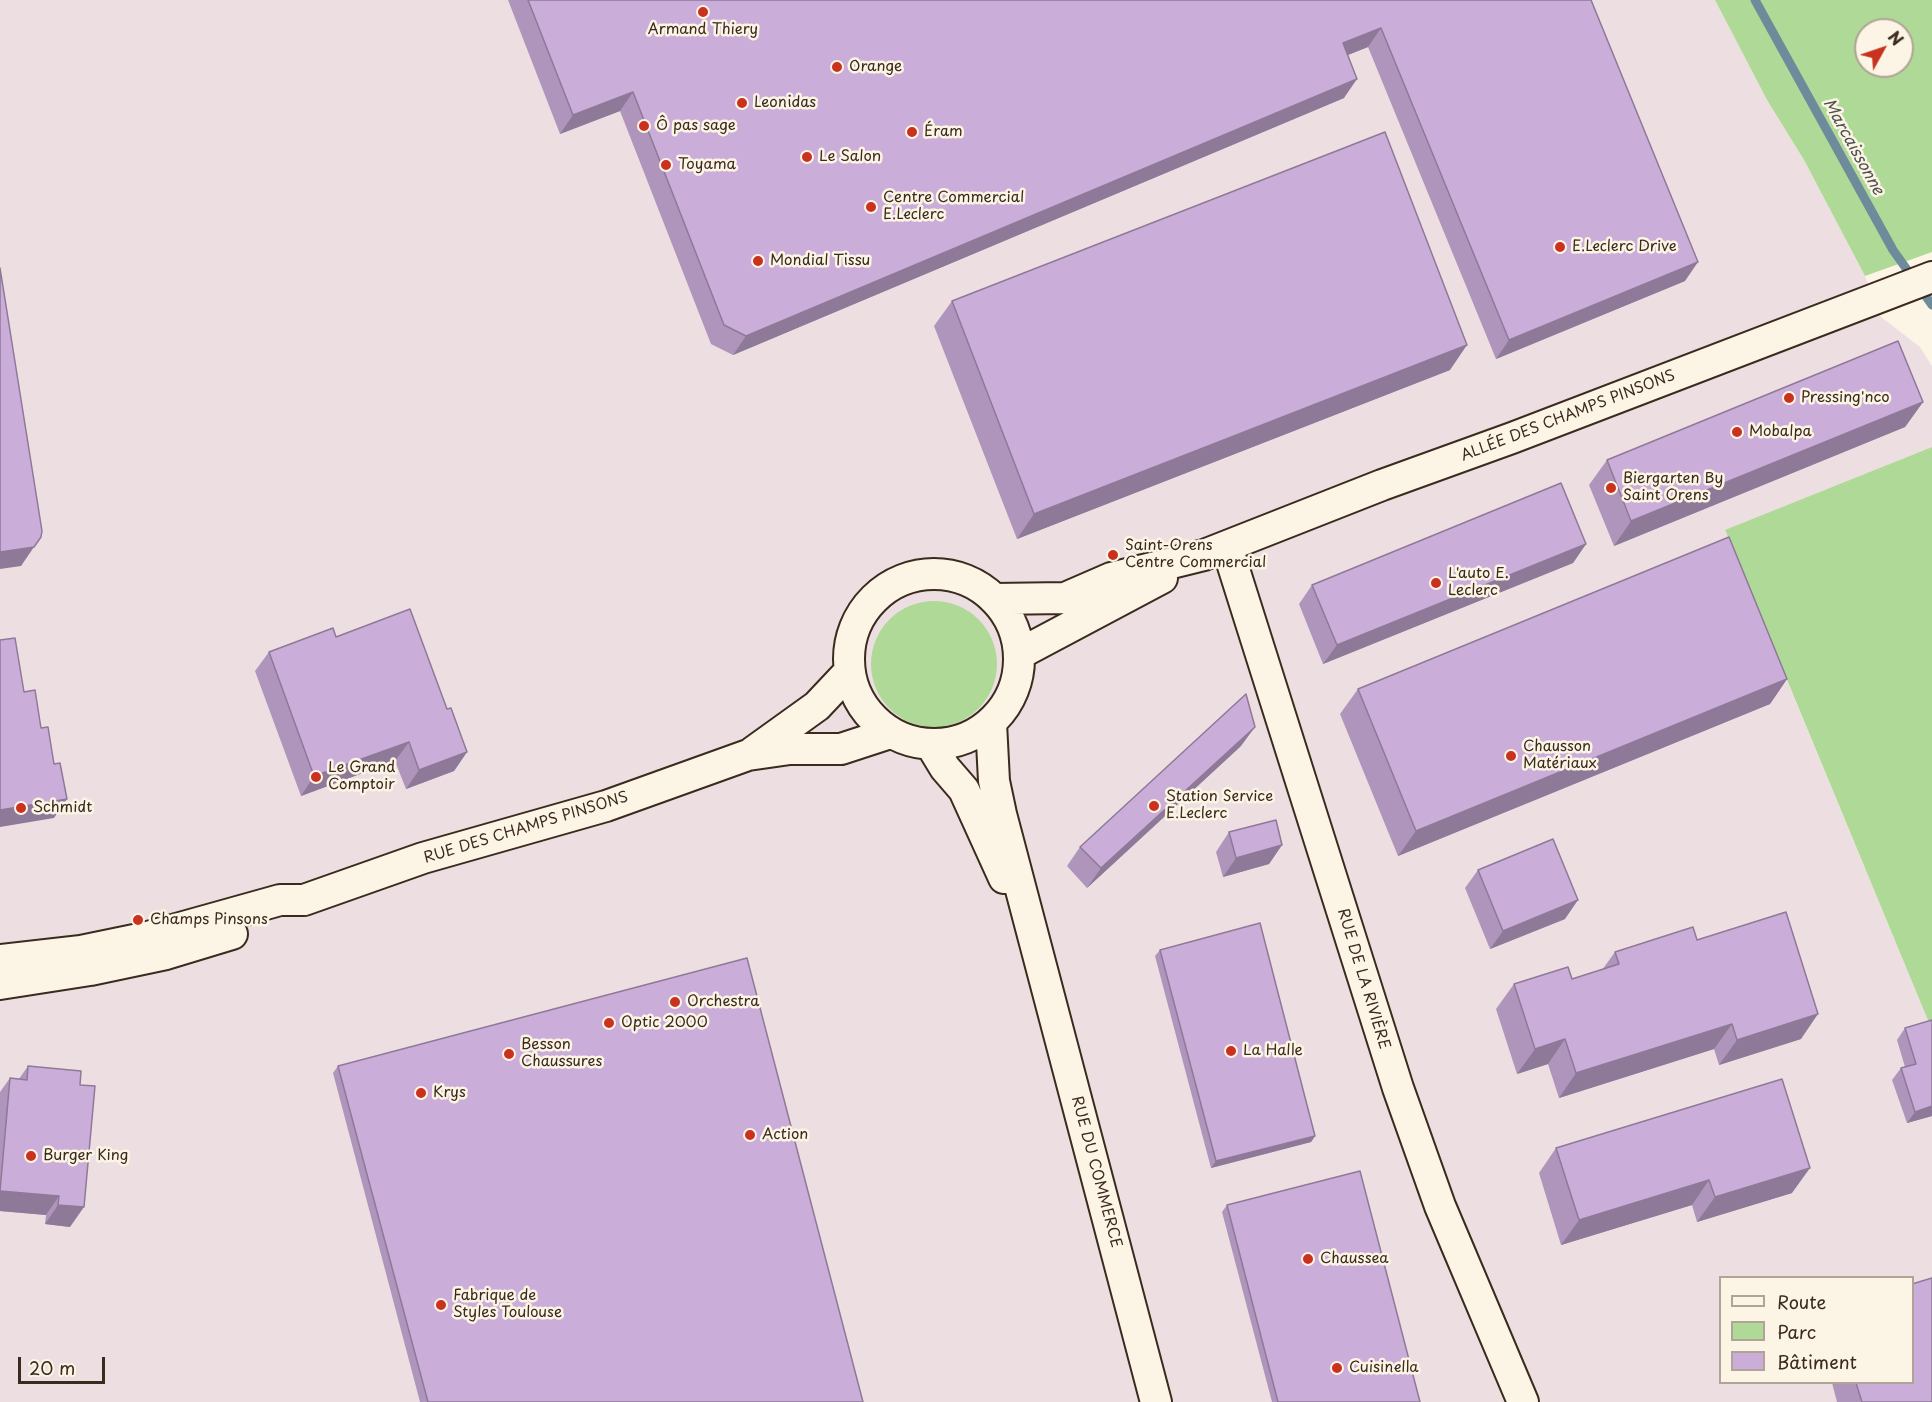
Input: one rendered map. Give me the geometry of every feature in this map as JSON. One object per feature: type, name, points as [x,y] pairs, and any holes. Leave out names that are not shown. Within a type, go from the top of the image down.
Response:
[{"type":"street","name":"ALLÉE DES CHAMPS PINSONS","points":[[1019,654],[1216,551],[1382,484],[1523,434],[1932,277]]},
{"type":"street","name":"ALLÉE DES CHAMPS PINSONS","points":[[994,598],[1065,598],[1111,578],[1216,551]]},
{"type":"street","name":"RUE DE LA RIVIÈRE","points":[[1216,551],[1440,1206],[1523,1402]]},
{"type":"street","points":[[930,574],[950,575],[968,581],[994,598],[1011,624],[1019,654],[1018,672],[1013,690],[1003,709],[991,723],[966,739],[949,744],[930,745],[909,741],[890,733],[874,721],[862,705],[849,672],[850,644],[857,622],[865,608],[877,596],[900,581],[930,574]]},
{"type":"street","name":"RUE DES CHAMPS PINSONS","points":[[748,755],[817,706],[849,672]]},
{"type":"street","name":"RUE DU COMMERCE","points":[[991,723],[994,781],[1001,814],[1156,1402]]},
{"type":"street","name":"RUE DES CHAMPS PINSONS","points":[[0,960],[81,951],[144,938],[280,900],[304,900],[423,858],[606,806],[748,755],[790,749],[842,749],[890,733]]},
{"type":"street","name":"RUE DU COMMERCE","points":[[930,745],[945,768],[964,790],[977,822],[1036,943]]},
{"type":"street","name":"RUE DES CHAMPS PINSONS","points":[[0,984],[90,970],[166,954],[285,916],[304,900]]},
{"type":"shaded area","points":[[0,0],[1715,0],[1767,100],[1804,160],[1865,276],[1881,317],[1920,347],[1932,366],[1932,447],[1725,531],[1932,1030],[1932,1402],[0,1402]]},
{"type":"green space","points":[[1715,0],[1932,0],[1932,252],[1865,276],[1804,160],[1767,100]]},
{"type":"green space","points":[[1932,447],[1932,1030],[1725,530]]},
{"type":"green space","points":[[934,601],[958,606],[978,620],[992,640],[997,664],[992,688],[978,708],[958,722],[934,727],[910,722],[890,708],[876,688],[871,664],[876,640],[890,620],[910,606]]},
{"type":"building","name":"Centre Commercial E.Leclerc","points":[[528,0],[1591,0],[1698,262],[1509,340],[1381,28],[1343,43],[1357,79],[746,336],[724,325],[633,92],[573,115]]},
{"type":"building","points":[[1385,132],[1467,345],[1034,514],[952,301]]},
{"type":"building","points":[[0,268],[42,531],[34,547],[0,552]]},
{"type":"building","points":[[1898,341],[1923,402],[1631,521],[1607,460]]},
{"type":"building","name":"L'auto E. Leclerc","points":[[1561,483],[1586,544],[1337,645],[1312,585]]},
{"type":"building","points":[[1729,537],[1787,679],[1416,831],[1358,689]]},
{"type":"building","points":[[410,609],[447,709],[451,708],[467,752],[419,770],[409,742],[314,776],[269,652],[333,628],[336,637]]},
{"type":"building","points":[[15,638],[24,692],[35,690],[41,728],[48,727],[54,764],[60,763],[67,799],[0,810],[0,640]]},
{"type":"building","name":"Station Service E.Leclerc","points":[[1246,694],[1255,727],[1101,868],[1080,847]]},
{"type":"building","points":[[1276,820],[1282,845],[1236,858],[1229,832]]},
{"type":"building","points":[[1553,839],[1578,900],[1503,931],[1478,870]]},
{"type":"building","points":[[1786,912],[1818,1014],[1737,1040],[1732,1024],[1576,1073],[1565,1039],[1535,1049],[1514,984],[1568,967],[1572,979],[1619,964],[1615,952],[1693,927],[1697,940]]},
{"type":"building","points":[[1260,923],[1315,1136],[1216,1161],[1160,950]]},
{"type":"building","points":[[747,958],[863,1402],[428,1402],[338,1066]]},
{"type":"building","points":[[1932,1020],[1932,1106],[1915,1112],[1901,1068],[1916,1064],[1905,1028]]},
{"type":"building","points":[[28,1066],[81,1071],[80,1085],[95,1086],[84,1207],[58,1205],[59,1196],[0,1191],[10,1078],[27,1080]]},
{"type":"building","points":[[1782,1079],[1810,1168],[1715,1197],[1709,1180],[1579,1220],[1556,1148]]},
{"type":"building","points":[[1360,1171],[1420,1402],[1278,1402],[1227,1205]]},
{"type":"building","points":[[1932,1278],[1932,1402],[1862,1402],[1856,1384],[1914,1384],[1914,1283]]},
{"type":"waterway","name":"Marcaissonne","points":[[1755,0],[1893,250],[1932,305]]},
{"type":"place","name":"Armand Thiery","points":[[703,12]]},
{"type":"place","name":"Orange","points":[[837,67]]},
{"type":"place","name":"Leonidas","points":[[742,103]]},
{"type":"place","name":"Ô pas sage","points":[[644,126]]},
{"type":"place","name":"Éram","points":[[912,132]]},
{"type":"place","name":"Le Salon","points":[[807,157]]},
{"type":"place","name":"Toyama","points":[[666,165]]},
{"type":"place","name":"Centre Commercial E.Leclerc","points":[[871,207]]},
{"type":"place","name":"E.Leclerc Drive","points":[[1560,247]]},
{"type":"place","name":"Mondial Tissu","points":[[758,261]]},
{"type":"place","name":"Pressing'nco","points":[[1789,398]]},
{"type":"place","name":"Mobalpa","points":[[1737,432]]},
{"type":"place","name":"Biergarten By Saint Orens","points":[[1611,488]]},
{"type":"place","name":"Saint-Orens Centre Commercial","points":[[1113,555]]},
{"type":"place","name":"L'auto E. Leclerc","points":[[1436,583]]},
{"type":"place","name":"Chausson Matériaux","points":[[1511,756]]},
{"type":"place","name":"Le Grand Comptoir","points":[[316,777]]},
{"type":"place","name":"Station Service E.Leclerc","points":[[1154,806]]},
{"type":"place","name":"Schmidt","points":[[21,808]]},
{"type":"place","name":"Champs Pinsons","points":[[138,920]]},
{"type":"place","name":"Orchestra","points":[[675,1002]]},
{"type":"place","name":"Optic 2000","points":[[609,1023]]},
{"type":"place","name":"La Halle","points":[[1231,1051]]},
{"type":"place","name":"Besson Chaussures","points":[[509,1054]]},
{"type":"place","name":"Krys","points":[[421,1093]]},
{"type":"place","name":"Action","points":[[750,1135]]},
{"type":"place","name":"Burger King","points":[[31,1156]]},
{"type":"place","name":"Chaussea","points":[[1308,1259]]},
{"type":"place","name":"Fabrique de Styles Toulouse","points":[[441,1305]]},
{"type":"place","name":"Cuisinella","points":[[1337,1368]]}]
